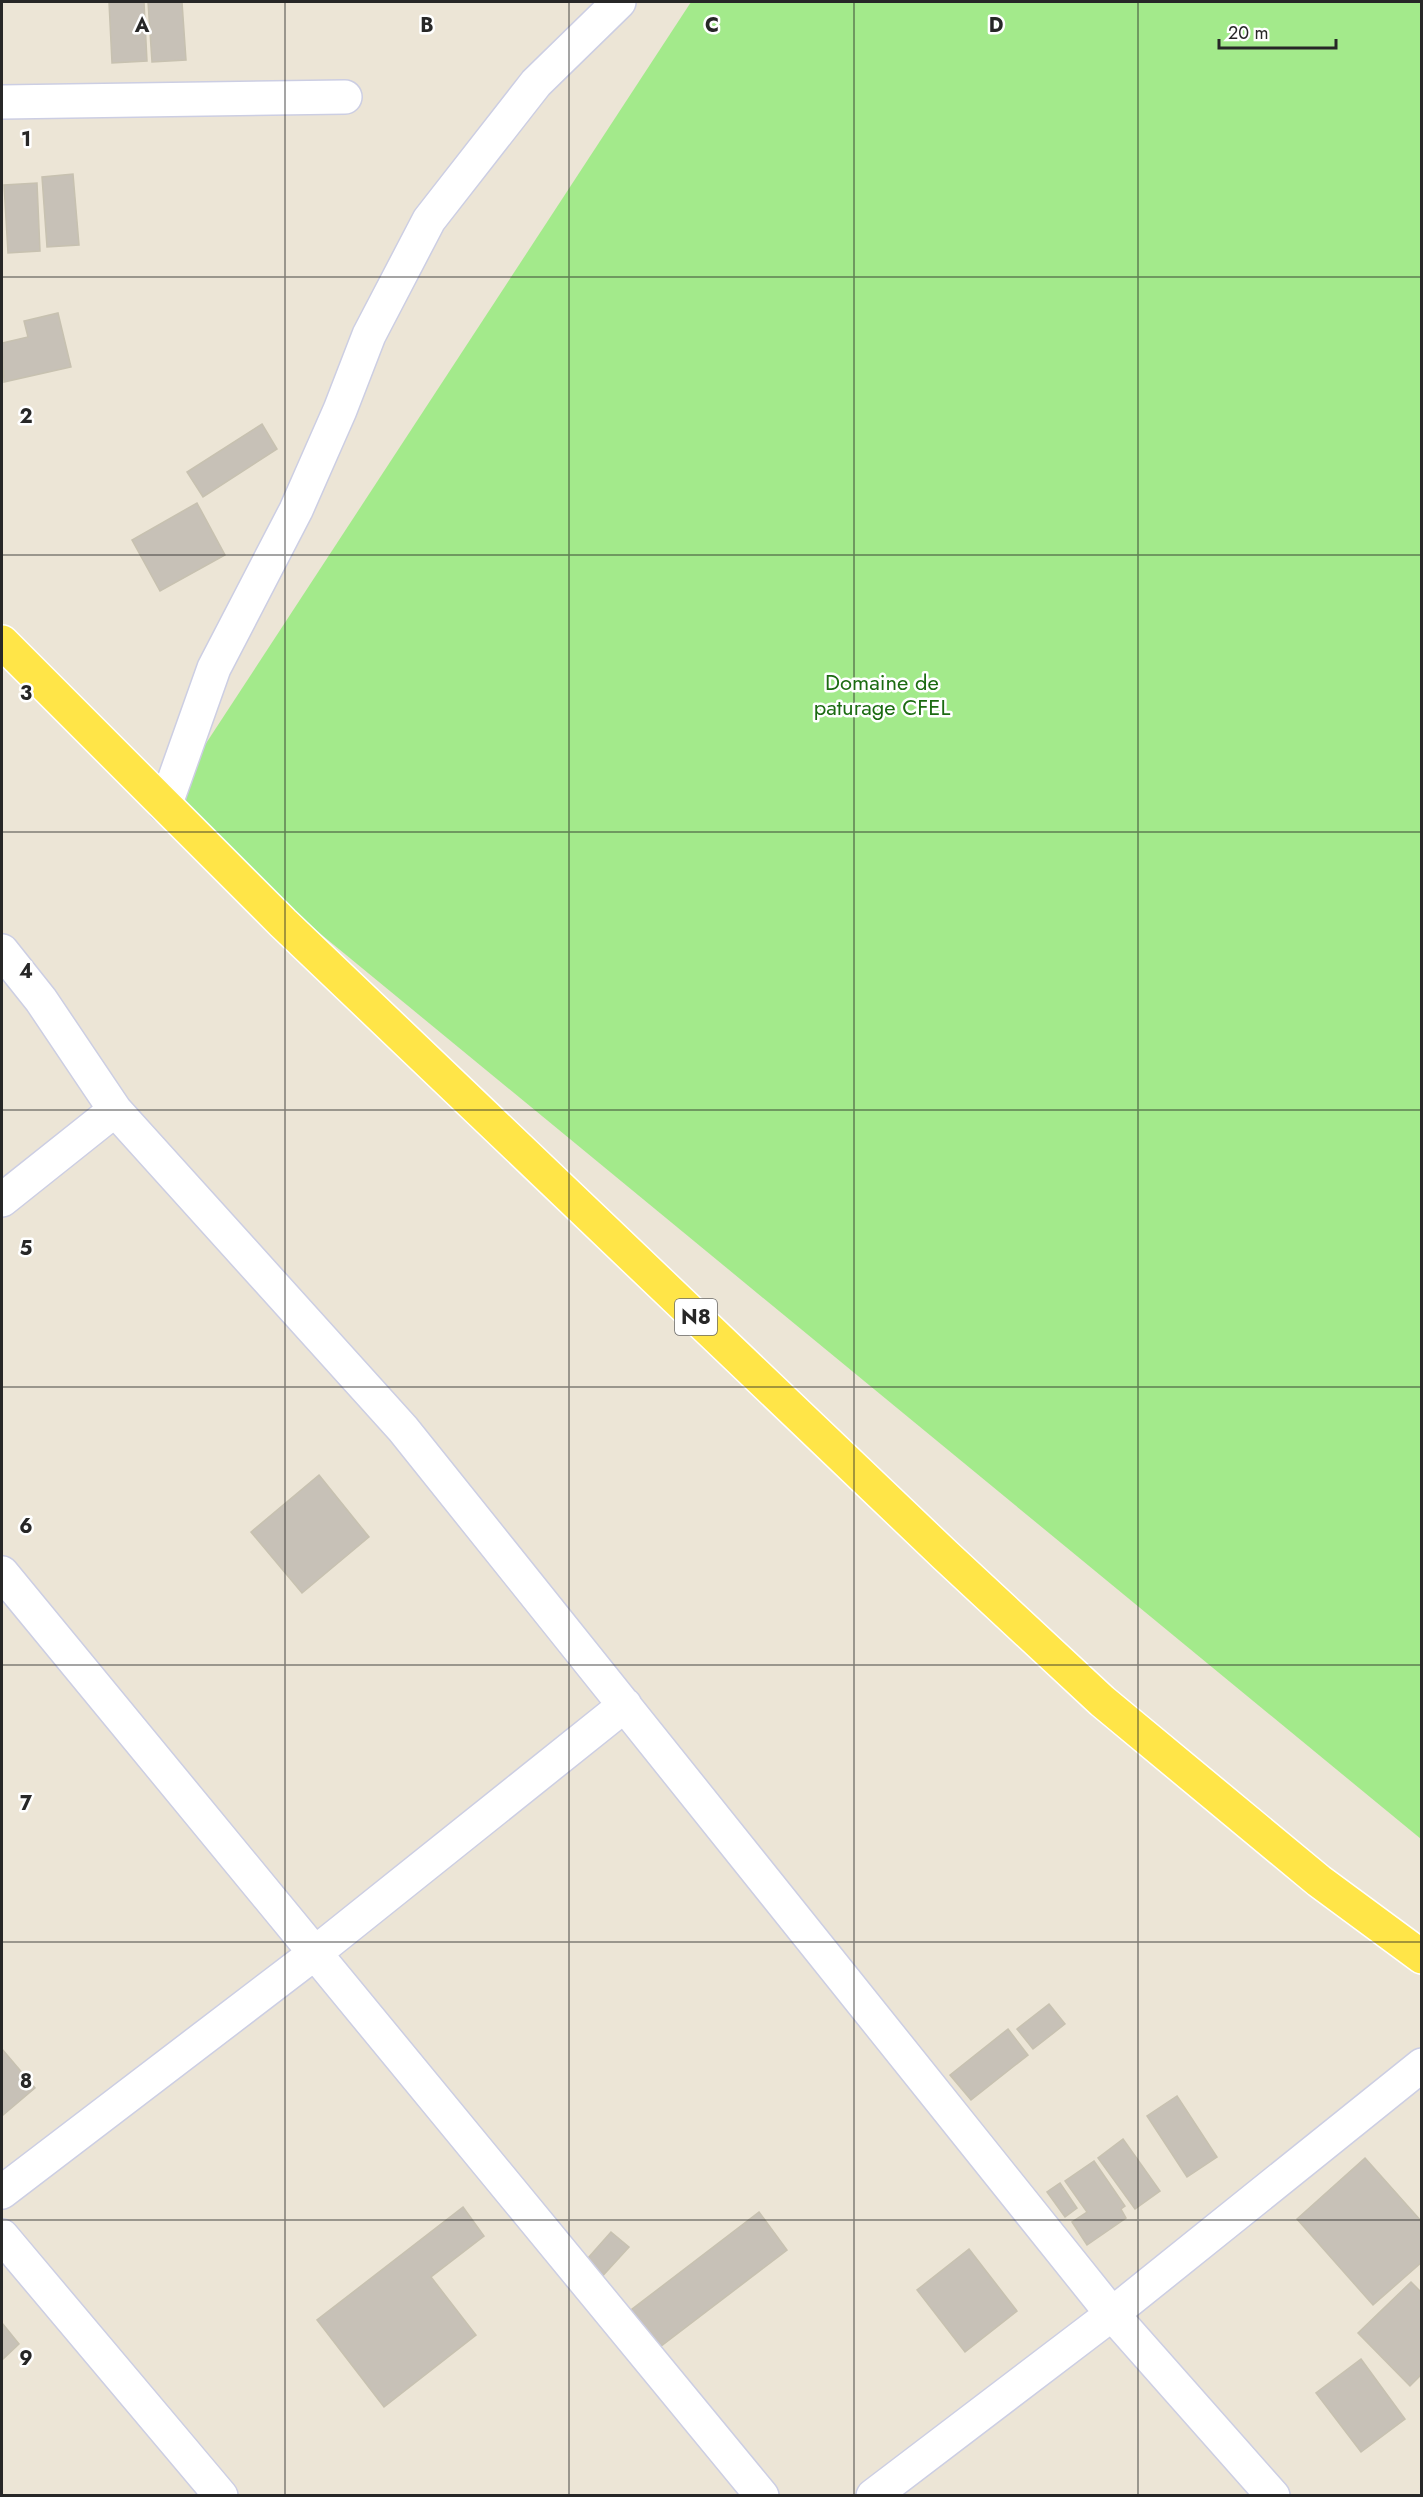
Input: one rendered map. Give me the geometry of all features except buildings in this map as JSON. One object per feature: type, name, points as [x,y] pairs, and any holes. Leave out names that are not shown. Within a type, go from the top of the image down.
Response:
[{"type":"main road","name":"N8","points":[[2,642],[292,931],[785,1403],[1102,1701],[1319,1881],[1422,1957]]},
{"type":"street","points":[[165,806],[214,668],[296,510],[340,410],[369,335],[429,220],[536,83],[619,2]]},
{"type":"street","points":[[2,102],[345,97]]},
{"type":"street","points":[[2,951],[40,1000],[115,1110],[403,1429],[1112,2314],[1273,2496]]},
{"type":"street","points":[[2,1200],[115,1110]]},
{"type":"street","points":[[2,1573],[762,2496]]},
{"type":"street","points":[[2,2193],[315,1953],[624,1705]]},
{"type":"street","points":[[873,2496],[1112,2314],[1422,2066]]},
{"type":"street","points":[[2,2236],[221,2496]]},
{"type":"green space","name":"Domaine de paturage CFEL","points":[[691,2],[1421,2],[1421,1839],[165,806]]}]
